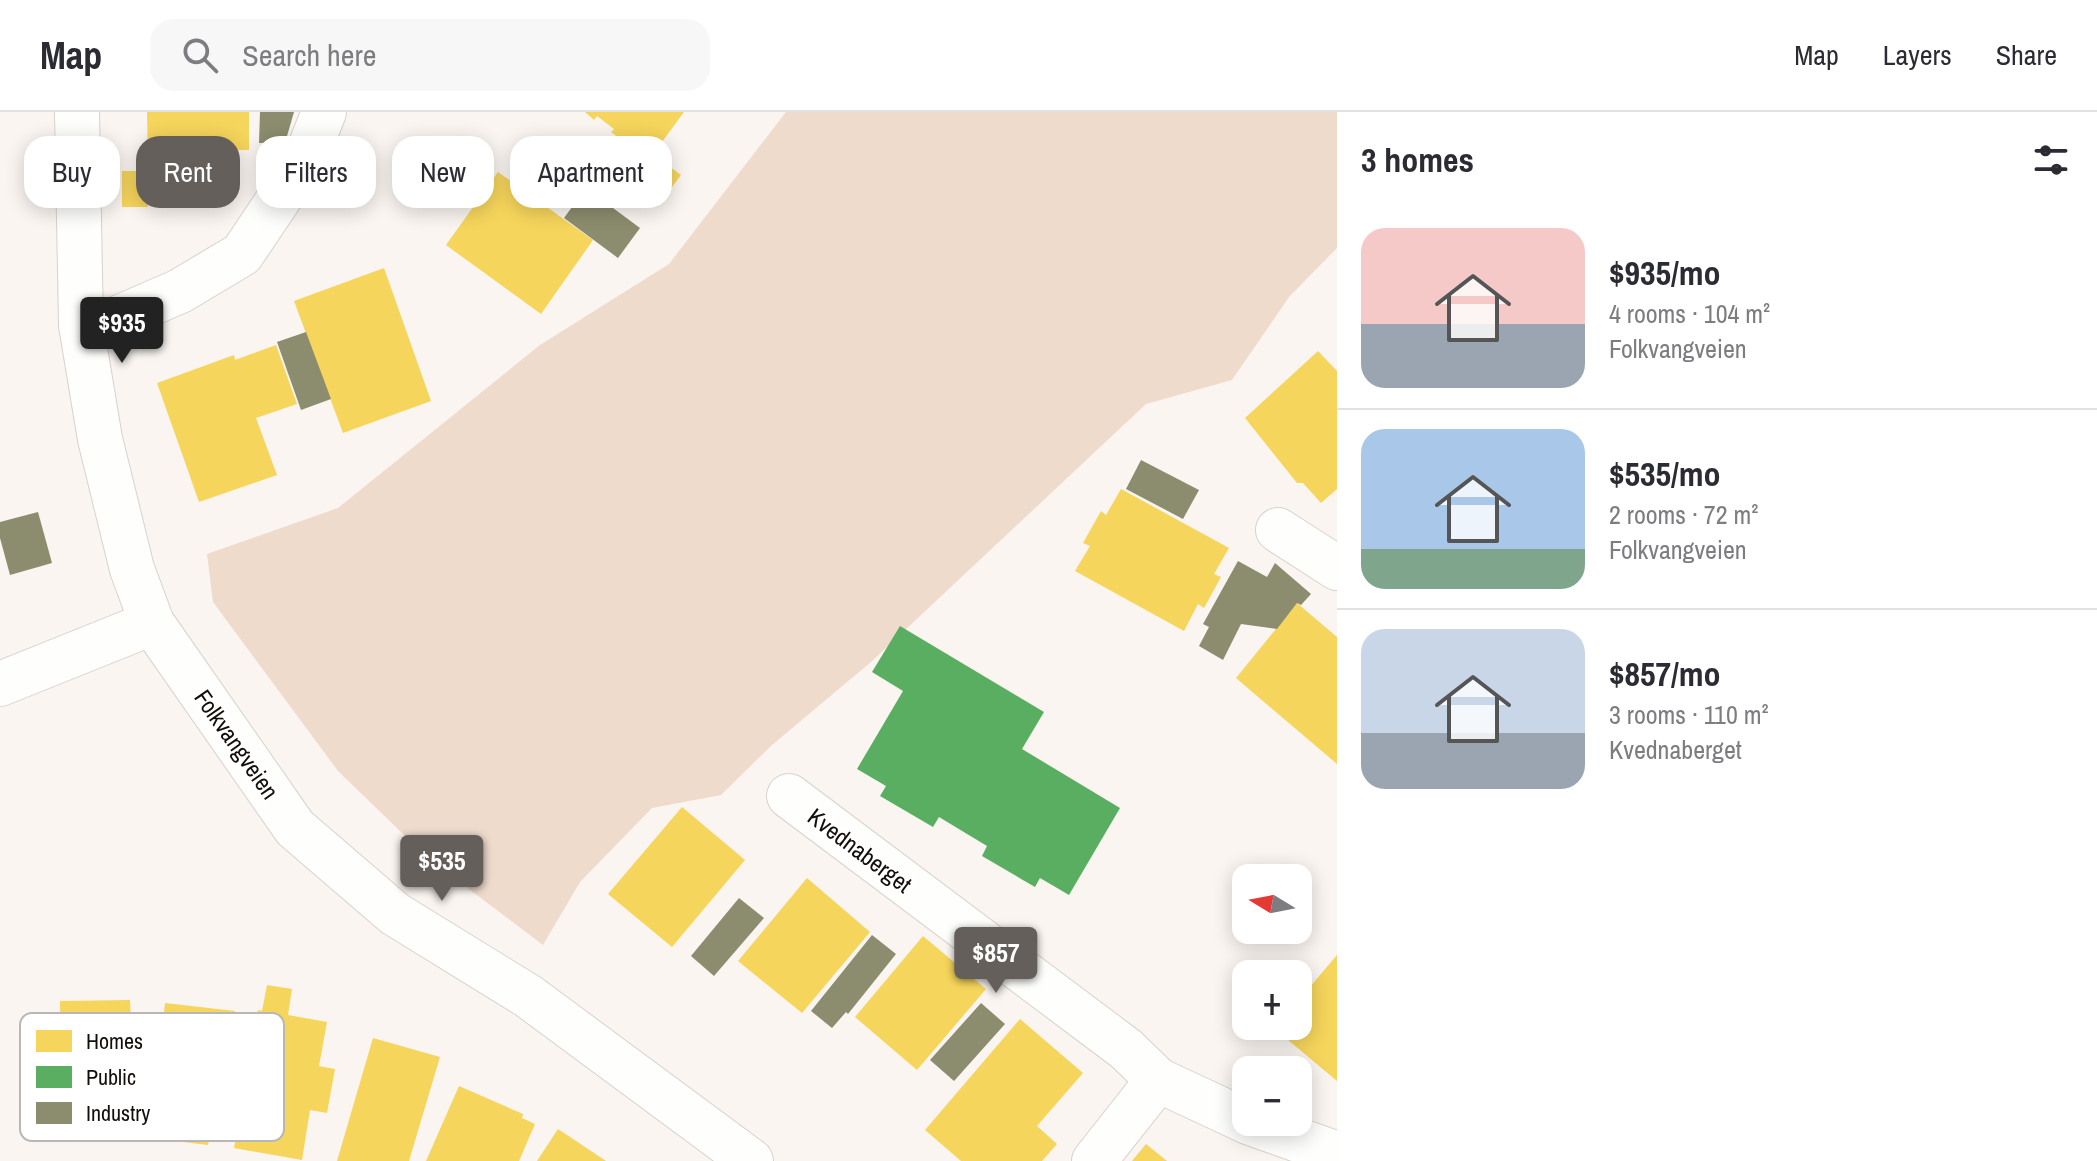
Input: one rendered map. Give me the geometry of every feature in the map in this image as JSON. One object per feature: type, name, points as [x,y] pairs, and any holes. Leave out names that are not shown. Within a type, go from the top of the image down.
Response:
[{"type":"street","name":"Folkvangveien","points":[[77,112],[81,325],[103,453],[132,569],[152,623],[295,828],[395,914],[528,996],[751,1161]]},
{"type":"street","points":[[81,325],[111,321],[180,291],[242,254],[305,160],[324,112]]},
{"type":"street","points":[[1278,530],[1337,568]]},
{"type":"street","points":[[0,684],[152,623]]},
{"type":"street","name":"Kvednaberget","points":[[789,796],[1126,1049],[1158,1080],[1232,1115]]},
{"type":"street","points":[[1094,1161],[1158,1080]]},
{"type":"street","name":"Kvednaberget","points":[[1286,1136],[1337,1154]]},
{"type":"shaded area","points":[[786,112],[1337,112],[1337,248],[1289,297],[1232,380],[1146,404],[871,662],[772,745],[721,795],[652,808],[580,882],[543,945],[429,859],[338,771],[213,602],[207,554],[338,508],[540,345],[669,264]]},
{"type":"building: Homes","points":[[147,112],[249,112],[249,150],[240,150],[240,136],[147,136]]},
{"type":"building: Homes","points":[[585,112],[684,112],[666,136],[616,136],[611,132],[614,129],[597,116],[594,120]]},
{"type":"building: Homes","points":[[672,168],[681,175],[672,187]]},
{"type":"building: Homes","points":[[122,171],[136,171],[136,207],[122,207]]},
{"type":"building: Homes","points":[[498,172],[510,181],[510,208],[548,208],[593,240],[541,314],[446,245],[472,208],[494,208],[494,178]]},
{"type":"building: Homes","points":[[384,268],[431,401],[343,433],[294,301]]},
{"type":"building: Homes","points":[[276,345],[297,404],[256,418],[277,475],[199,502],[157,383],[234,355],[235,360]]},
{"type":"building: Homes","points":[[1318,351],[1337,371],[1337,489],[1321,503],[1303,483],[1297,483],[1245,418]]},
{"type":"building: Homes","points":[[1121,489],[1229,548],[1214,574],[1221,577],[1204,608],[1198,604],[1184,631],[1075,571],[1090,546],[1083,543],[1101,511],[1106,515]]},
{"type":"building: Homes","points":[[1297,603],[1337,637],[1337,764],[1236,678]]},
{"type":"building: Homes","points":[[682,807],[745,860],[672,947],[608,894]]},
{"type":"building: Homes","points":[[807,878],[870,932],[802,1013],[738,961]]},
{"type":"building: Homes","points":[[923,936],[986,989],[917,1070],[855,1017]]},
{"type":"building: Homes","points":[[1337,955],[1337,1081],[1312,1060],[1312,1056],[1307,1056],[1288,1040],[1312,1040],[1312,984]]},
{"type":"building: Homes","points":[[267,985],[292,989],[288,1015],[327,1022],[319,1066],[335,1069],[327,1113],[310,1110],[302,1160],[234,1148],[235,1141],[284,1141],[284,1013],[257,1013],[258,1010],[262,1011]]},
{"type":"building: Homes","points":[[130,1000],[131,1013],[60,1013],[60,1001]]},
{"type":"building: Homes","points":[[165,1003],[235,1011],[235,1013],[164,1013]]},
{"type":"building: Homes","points":[[1020,1019],[1083,1073],[1037,1126],[1057,1144],[1042,1161],[961,1161],[925,1130]]},
{"type":"building: Homes","points":[[373,1038],[440,1057],[409,1161],[337,1161]]},
{"type":"building: Homes","points":[[459,1086],[523,1114],[522,1118],[535,1124],[519,1161],[426,1161]]},
{"type":"building: Homes","points":[[558,1129],[606,1161],[537,1161]]},
{"type":"building: Homes","points":[[175,1141],[209,1141],[208,1145]]},
{"type":"building: Homes","points":[[1146,1144],[1167,1161],[1132,1161]]},
{"type":"building: Public","points":[[900,626],[1044,712],[1022,749],[1120,808],[1069,895],[1040,878],[1035,887],[982,856],[987,846],[939,817],[933,827],[880,796],[886,786],[857,769],[903,691],[872,672]]},
{"type":"building: Industry","points":[[260,112],[294,112],[287,136],[259,136]]},
{"type":"building: Industry","points":[[571,208],[613,208],[640,228],[618,258],[564,218]]},
{"type":"building: Industry","points":[[306,332],[331,399],[301,410],[277,342]]},
{"type":"building: Industry","points":[[1141,460],[1199,490],[1183,519],[1126,489]]},
{"type":"building: Industry","points":[[38,512],[52,563],[10,575],[0,538],[0,522]]},
{"type":"building: Industry","points":[[1238,561],[1267,577],[1275,563],[1311,594],[1301,605],[1297,603],[1277,629],[1241,624],[1223,660],[1199,646],[1209,627],[1203,624]]},
{"type":"building: Industry","points":[[739,898],[764,918],[714,976],[691,956]]},
{"type":"building: Industry","points":[[872,935],[896,954],[848,1014],[846,1012],[832,1028],[811,1011]]},
{"type":"building: Industry","points":[[981,1003],[1005,1024],[954,1081],[930,1060]]}]
